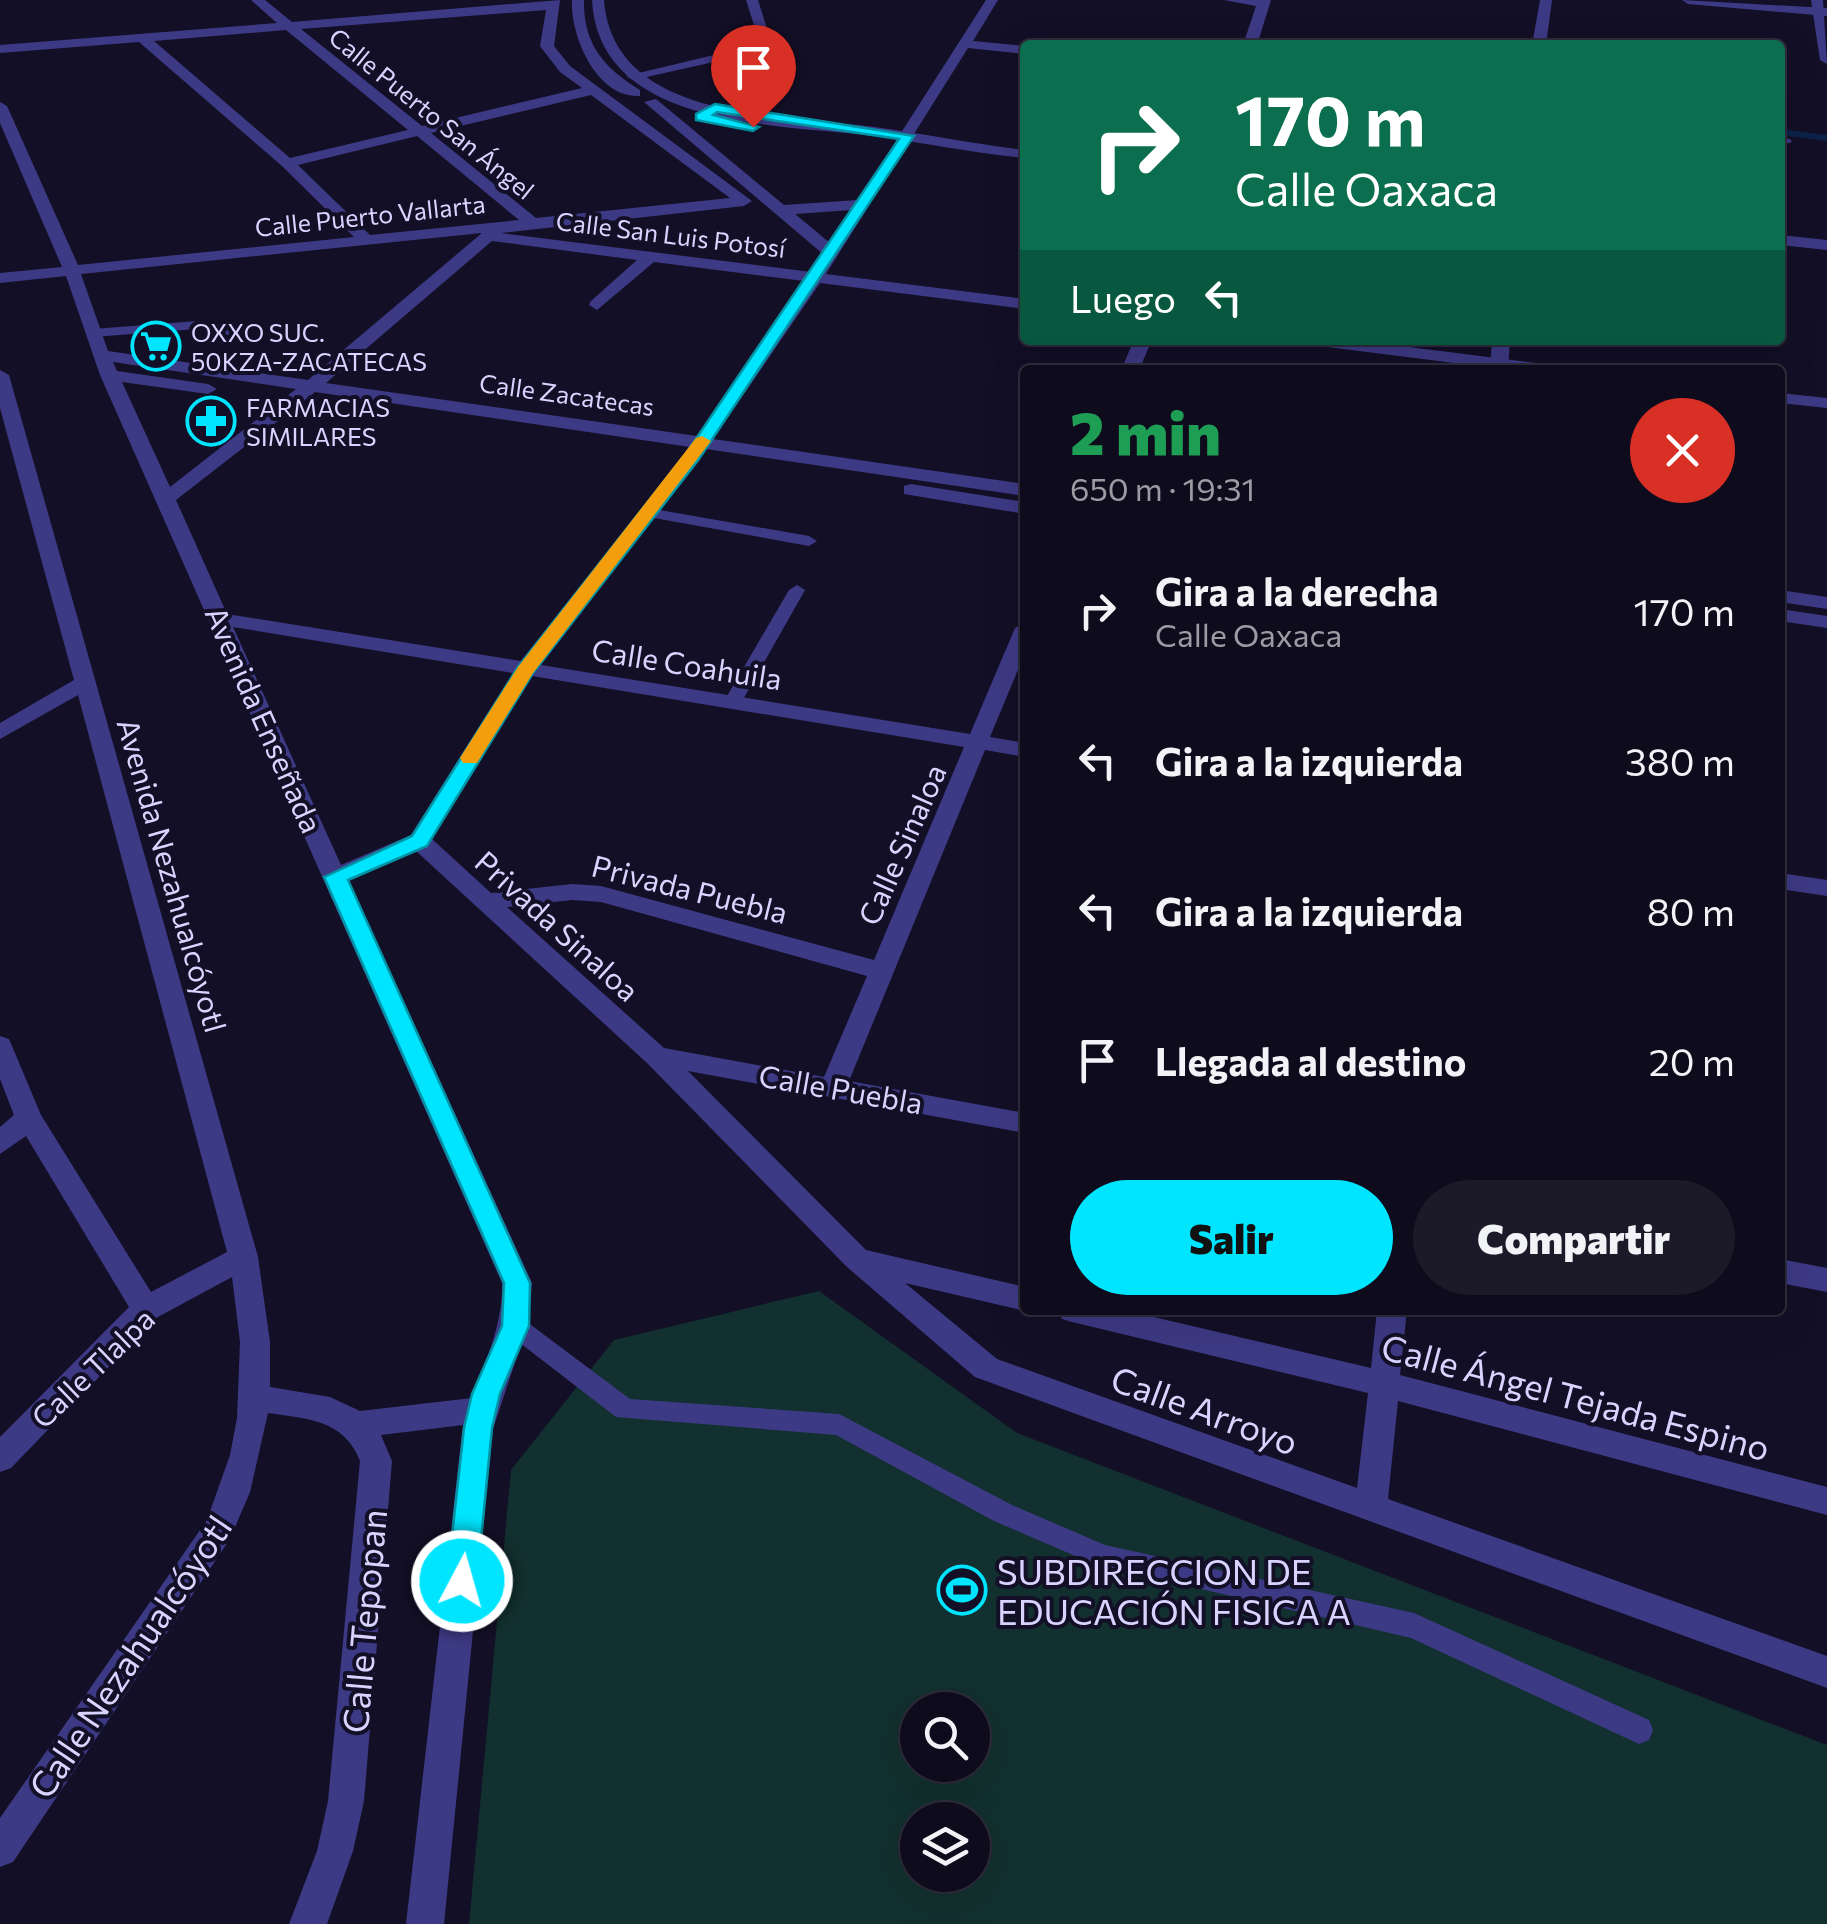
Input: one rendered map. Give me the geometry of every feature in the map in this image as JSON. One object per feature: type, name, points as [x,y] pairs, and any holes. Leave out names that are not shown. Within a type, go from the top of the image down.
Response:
[{"type":"street","name":"Calle Puerto San Ángel","points":[[257,0],[532,223]]},
{"type":"street","points":[[578,0],[576,14],[587,54],[602,70],[650,102],[832,253]]},
{"type":"street","points":[[598,0],[600,34],[633,76],[715,108],[904,141]]},
{"type":"street","points":[[752,0],[778,76]]},
{"type":"street","points":[[335,877],[419,841],[525,671],[698,448],[832,253],[992,0]]},
{"type":"street","points":[[1230,0],[1264,2],[1252,40]]},
{"type":"street","points":[[1540,40],[1546,0]]},
{"type":"street","points":[[1688,0],[1821,7],[1827,60]]},
{"type":"street","points":[[0,49],[555,2],[546,28],[547,46],[565,69],[592,90]]},
{"type":"street","points":[[140,36],[287,163],[366,240]]},
{"type":"street","points":[[966,44],[1020,49]]},
{"type":"street","points":[[633,76],[768,46]]},
{"type":"street","points":[[287,163],[592,90]]},
{"type":"street","name":"Calle Puerto Vallarta","points":[[0,278],[366,240],[495,231],[532,223],[744,202],[592,90]]},
{"type":"street","points":[[650,102],[701,117],[1020,153]]},
{"type":"street","name":"Avenida Enseñada","points":[[0,106],[72,271],[101,354],[512,1266],[519,1301],[515,1326],[482,1410],[426,1924]]},
{"type":"street","points":[[701,117],[715,108]]},
{"type":"street","points":[[784,210],[864,204]]},
{"type":"street","points":[[167,498],[310,387],[495,231]]},
{"type":"street","name":"Calle San Luis Potosí","points":[[495,231],[651,256],[1020,303]]},
{"type":"street","points":[[1785,241],[1827,246]]},
{"type":"street","points":[[596,305],[651,256]]},
{"type":"street","points":[[1347,345],[1485,365]]},
{"type":"street","name":"Calle Zacatecas","points":[[101,354],[698,448],[1020,507]]},
{"type":"street","name":"Calle Zacatecas","points":[[101,354],[291,401],[1020,489]]},
{"type":"street","name":"Avenida Nezahualcóyotl","points":[[0,375],[6,422],[85,682],[244,1257],[256,1398]]},
{"type":"street","points":[[1785,399],[1827,404]]},
{"type":"street","points":[[1785,597],[1827,603]]},
{"type":"street","points":[[1785,616],[1827,622]]},
{"type":"street","name":"Calle Coahuila","points":[[221,619],[1020,749]]},
{"type":"street","name":"Calle Sinaloa","points":[[834,1085],[981,742],[1020,641]]},
{"type":"street","points":[[0,732],[85,682]]},
{"type":"street","name":"Privada Sinaloa","points":[[419,841],[656,1056]]},
{"type":"street","points":[[1785,882],[1827,888]]},
{"type":"street","name":"Privada Puebla","points":[[482,902],[601,894],[880,971]]},
{"type":"street","points":[[0,1046],[29,1118],[146,1309]]},
{"type":"street","name":"Calle Puebla","points":[[656,1056],[1020,1121]]},
{"type":"street","name":"Calle Arroyo","points":[[656,1056],[857,1259],[972,1358],[1002,1376],[1827,1672]]},
{"type":"street","points":[[0,1143],[29,1118]]},
{"type":"street","name":"Calle Tlalpa","points":[[0,1458],[146,1309],[244,1257]]},
{"type":"street","points":[[857,1259],[1020,1298]]},
{"type":"street","points":[[1785,1272],[1827,1280]]},
{"type":"street","name":"Calle Ángel Tejada Espino","points":[[1093,1315],[1384,1384],[1827,1501]]},
{"type":"street","points":[[1371,1508],[1391,1315]]},
{"type":"street","points":[[256,1398],[340,1413],[360,1424],[482,1410]]},
{"type":"street","name":"Calle Nezahualcóyotl","points":[[0,1849],[219,1528],[241,1483],[256,1398]]},
{"type":"street","name":"Calle Tepopan","points":[[308,1924],[335,1850],[352,1759],[376,1462],[360,1424]]},
{"type":"lane","points":[[101,354],[196,325],[236,333]]},
{"type":"lane","points":[[648,513],[809,541]]},
{"type":"lane","points":[[732,703],[797,590]]},
{"type":"lane","points":[[515,1326],[625,1409],[838,1426],[1002,1513],[1103,1556],[1414,1626],[1639,1730]]},
{"type":"green space","name":"SUBDIRECCION DE EDUCACIÓN FISICA A","points":[[819,1291],[1017,1433],[1827,1745],[1827,1924],[469,1924],[511,1470],[614,1340]]},
{"type":"waterway","points":[[1785,133],[1827,138]]},
{"type":"slow traffic","points":[[470,758],[525,671],[702,441]]},
{"type":"place","name":"OXXO SUC. 50KZA-ZACATECAS","points":[[156,346]]},
{"type":"place","name":"FARMACIAS SIMILARES","points":[[211,421]]},
{"type":"place","name":"SUBDIRECCION DE EDUCACIÓN FISICA A","points":[[962,1590]]},
{"type":"route","points":[[462,1581],[478,1428],[486,1394],[515,1326],[517,1283],[335,877],[419,841],[525,671],[693,455],[908,136],[768,119],[715,108],[701,117],[753,127]]}]
